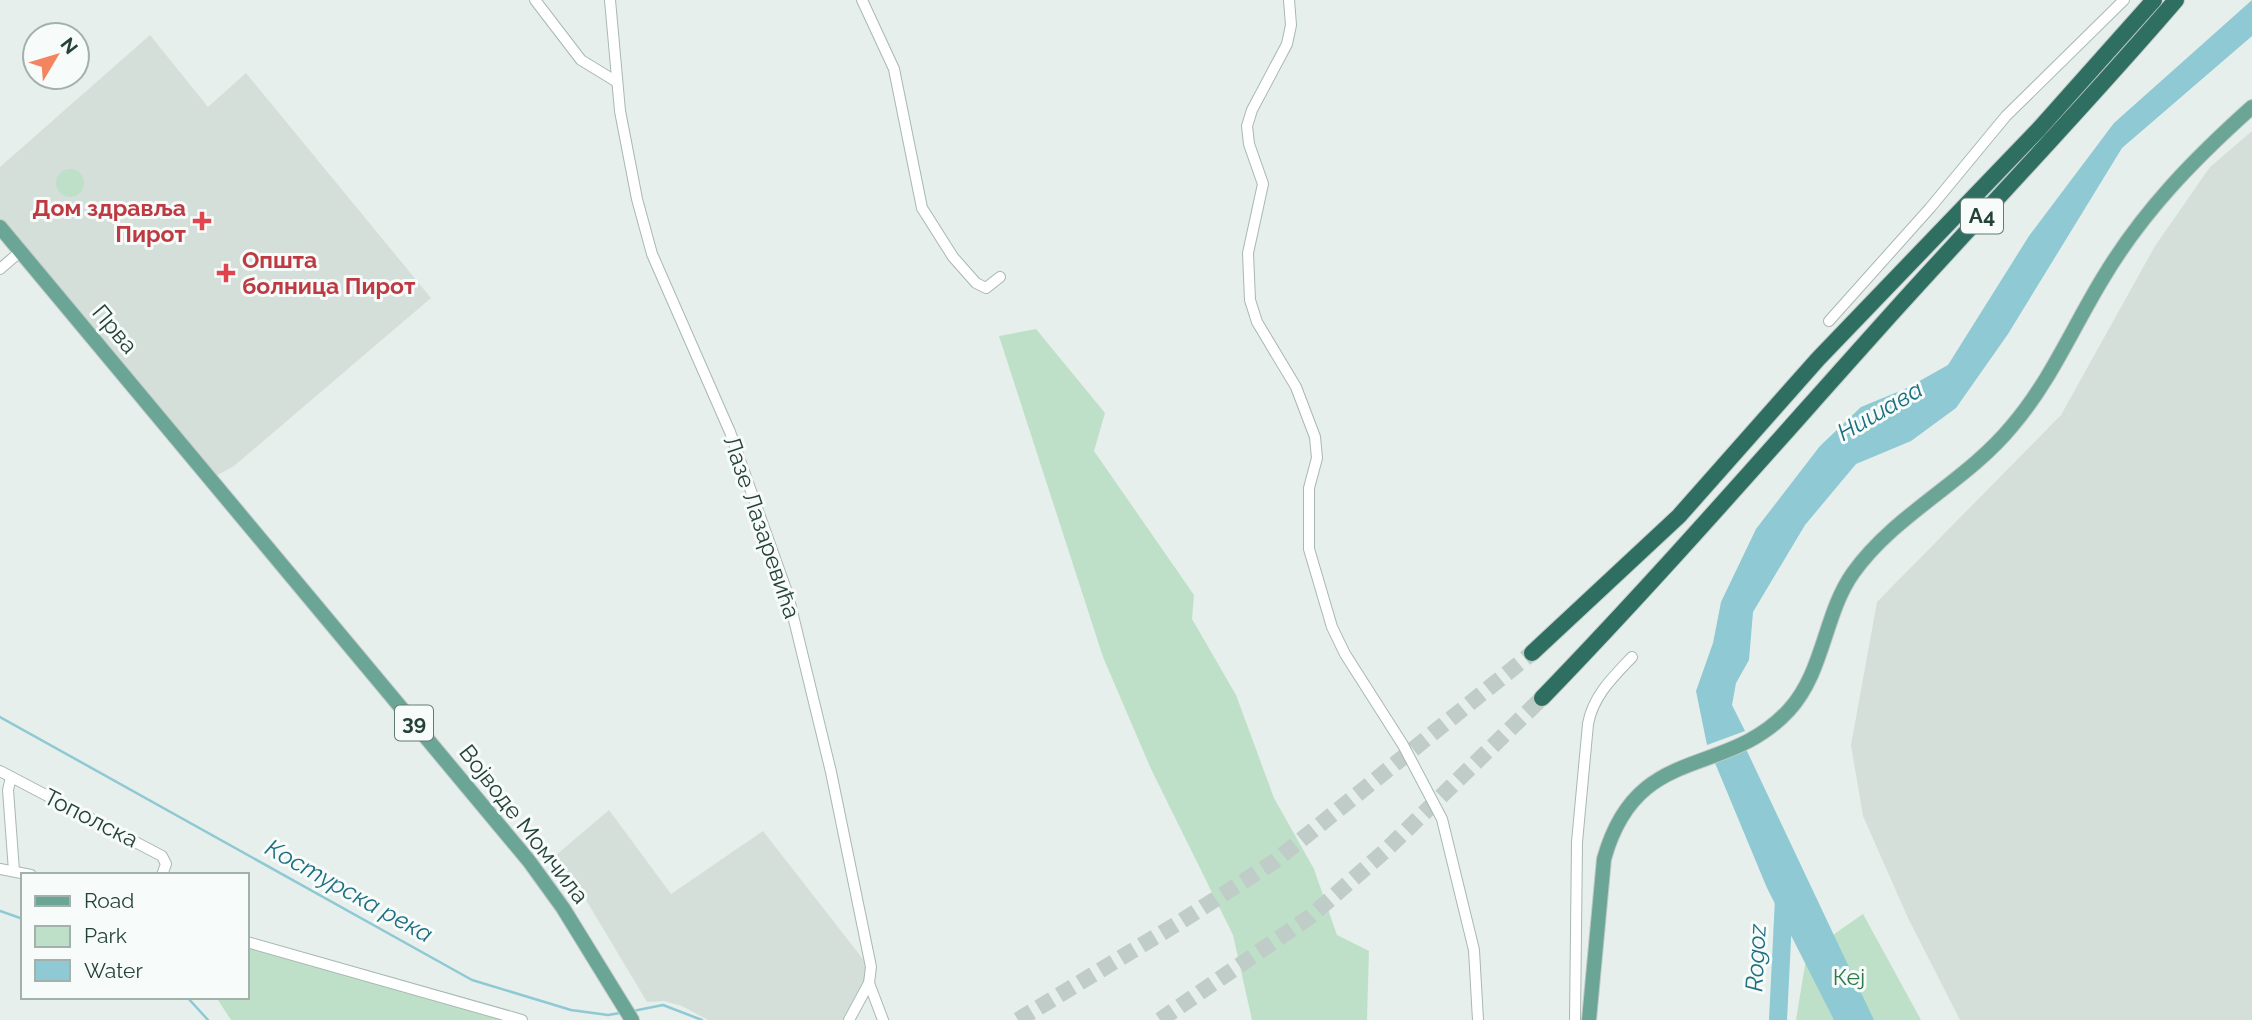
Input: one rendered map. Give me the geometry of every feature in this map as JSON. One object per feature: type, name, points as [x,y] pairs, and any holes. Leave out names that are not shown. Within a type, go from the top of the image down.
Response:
[{"type":"highway","name":"A4","points":[[1532,653],[1679,516],[1818,359],[2048,120],[2154,0]]},
{"type":"highway","name":"A4","points":[[1542,698],[1629,608],[2176,0]]},
{"type":"main road","points":[[1589,1020],[1600,890],[1610,838],[1633,799],[1653,781],[1675,769],[1741,743],[1772,726],[1800,695],[1815,664],[1831,613],[1863,560],[1885,536],[1954,483],[2003,438],[2035,398],[2104,276],[2143,217],[2196,157],[2252,107]]},
{"type":"main road","name":"Прва","points":[[0,227],[196,460]]},
{"type":"main road","name":"Војводе Момчила","points":[[196,460],[528,861],[563,908],[632,1020]]},
{"type":"street","points":[[535,0],[581,60],[617,82]]},
{"type":"street","name":"Лазе Лазаревића","points":[[610,0],[617,82],[637,199],[652,254],[730,432],[788,595],[872,967],[869,983],[849,1020]]},
{"type":"street","points":[[862,0],[894,69],[922,208],[953,257],[976,283],[986,288],[1000,278]]},
{"type":"street","points":[[1289,0],[1291,25],[1287,44],[1252,110],[1247,126],[1249,144],[1263,184],[1248,253],[1250,300],[1258,323],[1296,387],[1315,437],[1317,458],[1309,488],[1309,549],[1332,627],[1345,654],[1410,756],[1442,819],[1474,950],[1478,1020]]},
{"type":"street","points":[[1829,321],[1930,208],[2006,116],[2124,0]]},
{"type":"street","points":[[0,269],[20,251]]},
{"type":"street","points":[[1575,1020],[1577,842],[1588,724],[1591,708],[1600,694],[1632,657]]},
{"type":"street","name":"Тополска","points":[[0,771],[162,856],[166,864],[163,873]]},
{"type":"street","points":[[11,777],[8,790],[14,871]]},
{"type":"street","points":[[0,869],[22,873]]},
{"type":"street","points":[[248,942],[522,1020]]},
{"type":"street","name":"Лазе Лазаревића","points":[[869,983],[883,1020]]},
{"type":"shaded area","name":"Општа болница Пирот","points":[[150,35],[208,107],[246,73],[431,298],[234,466],[212,478],[0,222],[0,167],[86,91],[91,91],[91,87]]},
{"type":"shaded area","points":[[2252,131],[2252,1020],[1960,1020],[1908,918],[1863,816],[1851,745],[1877,602],[2061,415],[2155,246],[2210,167]]},
{"type":"shaded area","points":[[609,810],[671,894],[763,831],[866,963],[867,981],[847,1020],[708,1020],[682,1006],[664,1001],[647,1002],[580,890],[555,856]]},
{"type":"green space","points":[[70,169],[80,173],[84,183],[80,193],[70,197],[60,193],[56,183],[60,173]]},
{"type":"green space","points":[[1036,329],[1105,413],[1094,451],[1194,595],[1192,619],[1236,695],[1274,798],[1314,869],[1337,935],[1369,951],[1367,1020],[1252,1020],[1233,935],[1151,769],[1103,657],[999,336]]},
{"type":"green space","name":"Кеј","points":[[1863,914],[1921,1020],[1796,1020],[1807,953]]},
{"type":"green space","points":[[248,946],[501,1020],[231,1020],[217,999],[248,999]]},
{"type":"water","name":"Нишава","points":[[2252,0],[2252,36],[2122,148],[2008,334],[1956,408],[1911,441],[1856,464],[1805,525],[1753,612],[1749,660],[1736,683],[1732,705],[1745,731],[1707,745],[1696,691],[1713,643],[1721,602],[1756,529],[1820,446],[1861,407],[1907,388],[1948,365],[2029,236],[2114,123]]},
{"type":"water","points":[[1746,749],[1874,1020],[1834,1020],[1767,888],[1715,763]]},
{"type":"waterway","name":"Костурска река","points":[[0,717],[472,980],[571,1010],[608,1015],[620,1013]]},
{"type":"waterway","name":"Rogoz","points":[[1778,1020],[1784,899]]},
{"type":"waterway","points":[[0,911],[21,918]]},
{"type":"waterway","points":[[189,999],[208,1020]]},
{"type":"waterway","name":"Костурска река","points":[[633,1011],[663,1005],[702,1020]]},
{"type":"tunnel","points":[[1018,1020],[1275,861],[1532,653]]},
{"type":"tunnel","points":[[1160,1020],[1311,916],[1386,850],[1542,698]]},
{"type":"place","name":"Дом здравља Пирот","points":[[202,221]]},
{"type":"place","name":"Општа болница Пирот","points":[[226,273]]}]
